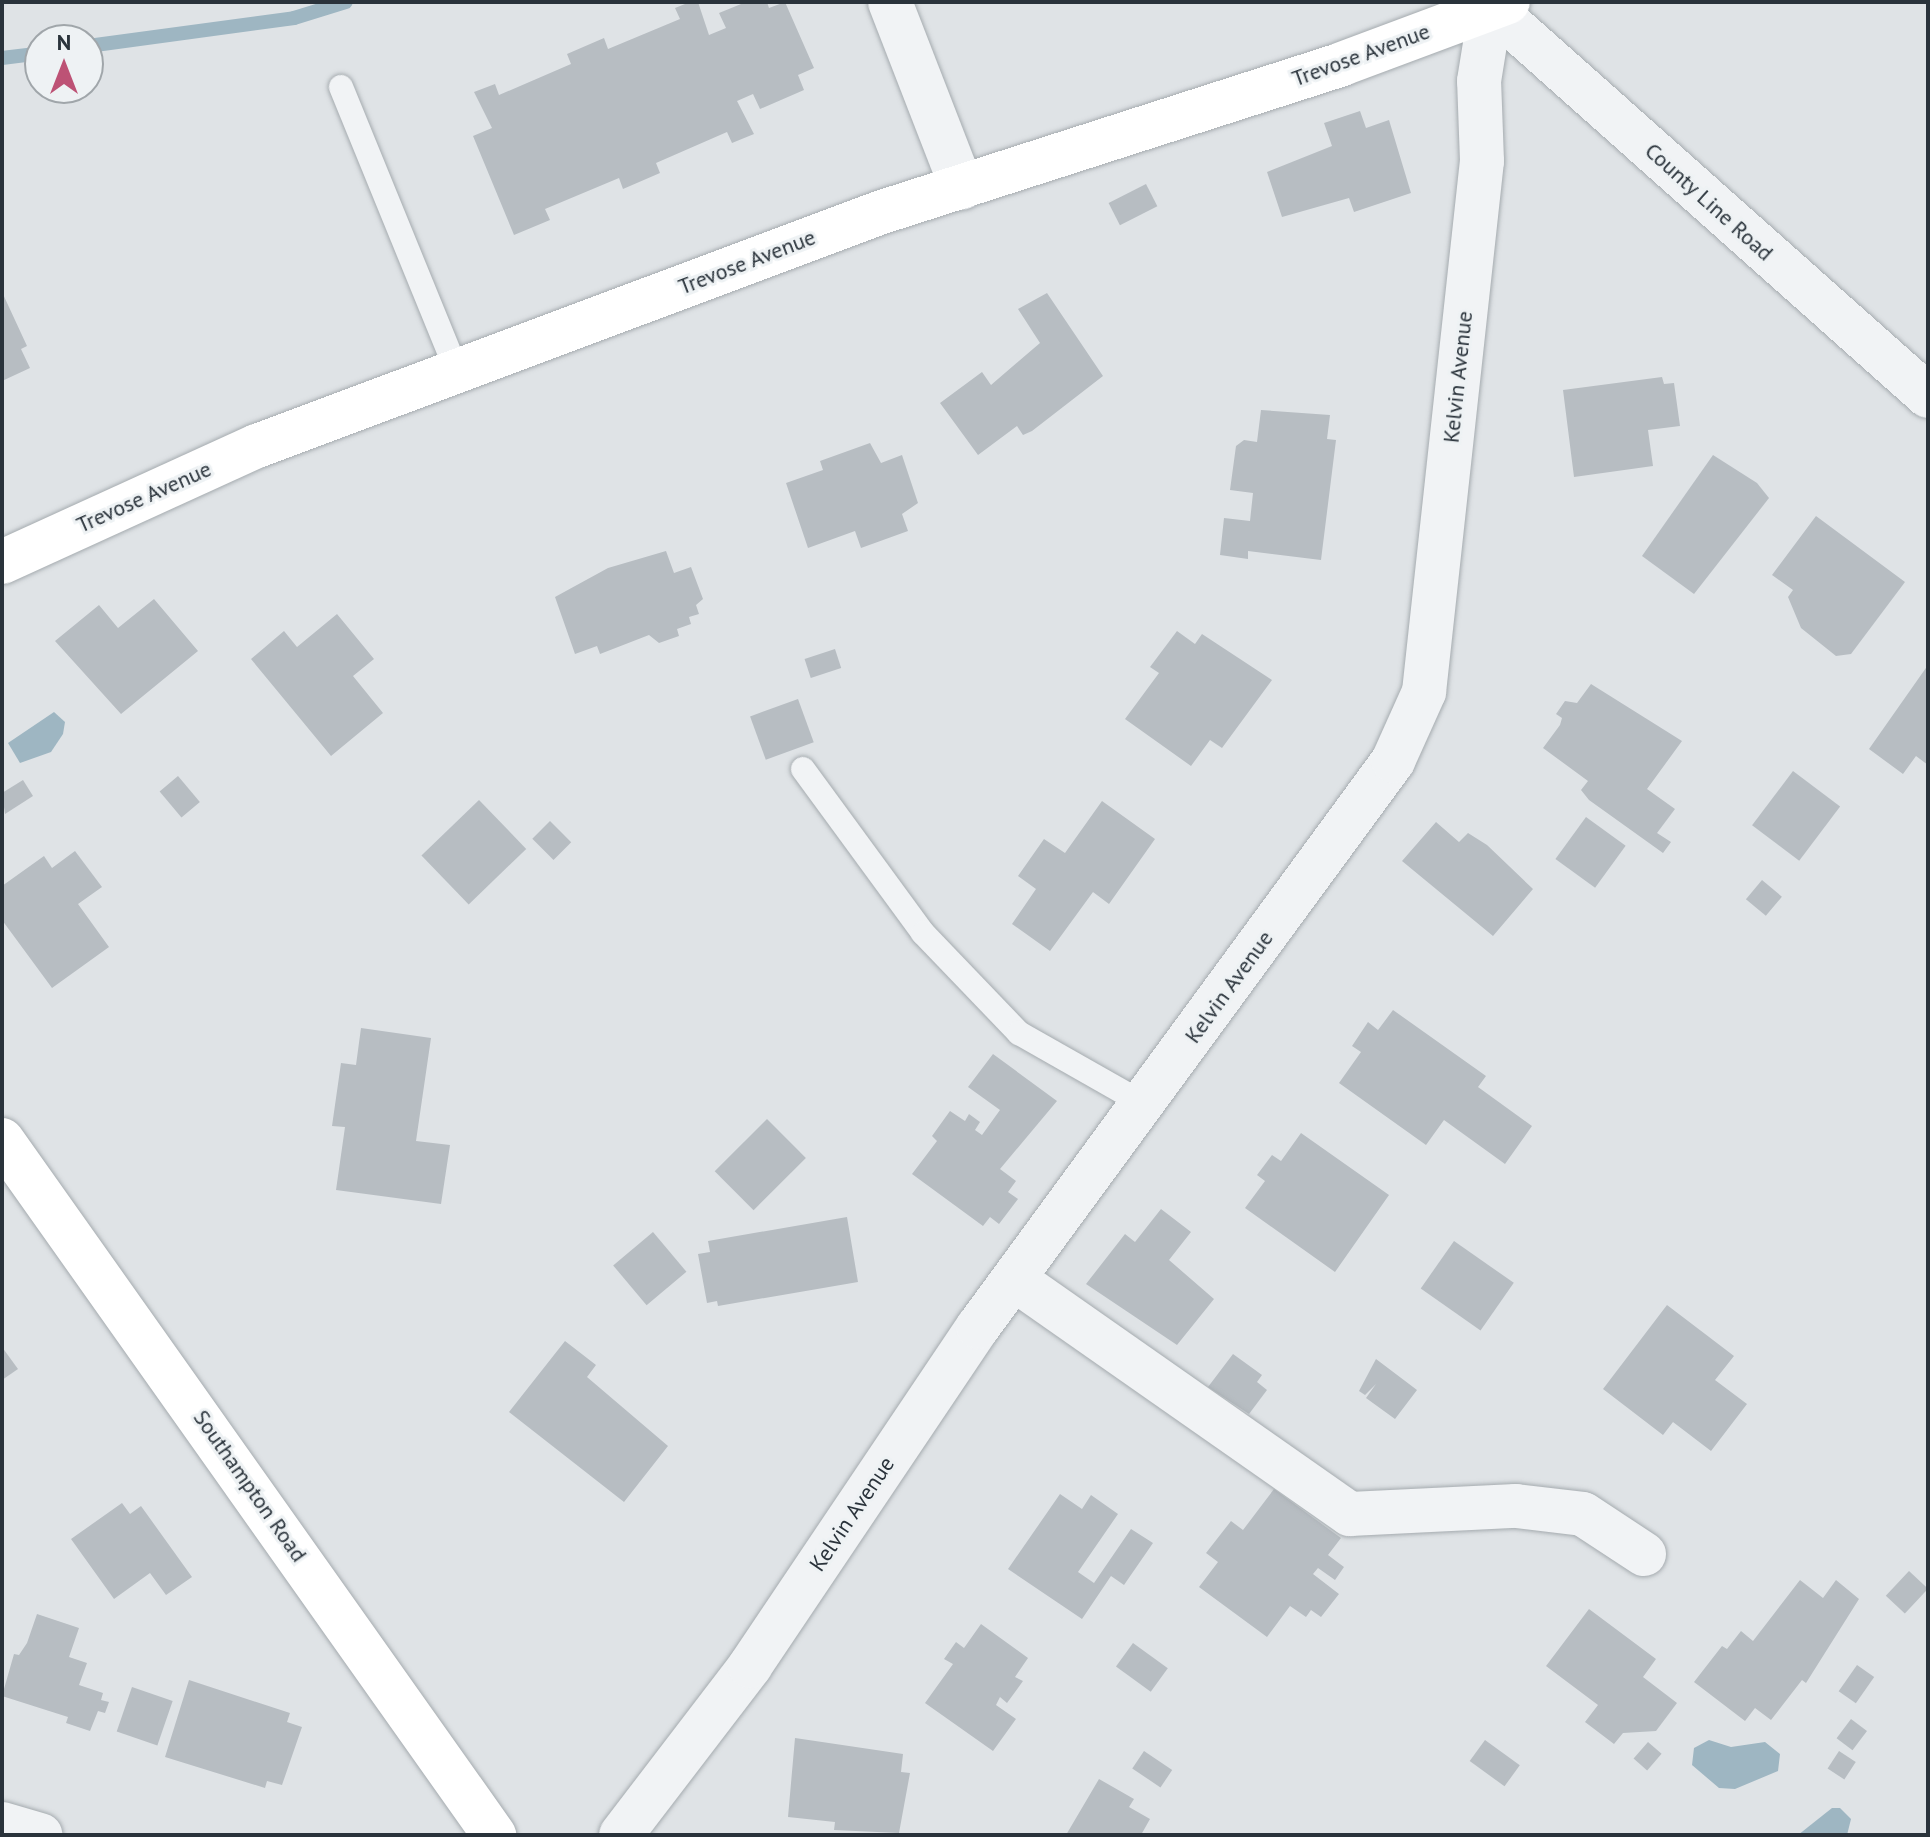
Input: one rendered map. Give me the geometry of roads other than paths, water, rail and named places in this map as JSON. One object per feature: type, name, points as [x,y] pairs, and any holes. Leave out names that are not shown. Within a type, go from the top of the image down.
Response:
[{"type":"street","points":[[890,2],[962,188]]},
{"type":"street","name":"Trevose Avenue","points":[[2,562],[257,446],[882,212],[1342,64],[1499,5]]},
{"type":"street","name":"County Line Road","points":[[1499,5],[1928,396]]},
{"type":"street","name":"Kelvin Avenue","points":[[621,1835],[750,1666],[1014,1279],[1393,761],[1424,692],[1482,161],[1479,81],[1499,5]]},
{"type":"street","name":"Southampton Road","points":[[2,1140],[494,1835]]},
{"type":"street","points":[[1014,1279],[1350,1514],[1516,1506],[1583,1514],[1644,1554]]},
{"type":"street","points":[[2,1824],[40,1835]]},
{"type":"lane","points":[[341,87],[457,371]]},
{"type":"lane","points":[[803,769],[923,933],[1019,1033],[1144,1104]]},
{"type":"water","points":[[54,712],[65,722],[63,734],[51,752],[20,763],[8,743]]},
{"type":"water","points":[[1709,1740],[1731,1747],[1765,1742],[1780,1754],[1778,1771],[1735,1789],[1719,1788],[1692,1765],[1694,1748]]},
{"type":"water","points":[[1832,1808],[1840,1808],[1851,1819],[1847,1835],[1798,1835]]},
{"type":"waterway","points":[[104,44],[294,18],[346,2]]},
{"type":"waterway","points":[[2,58],[24,55]]}]
